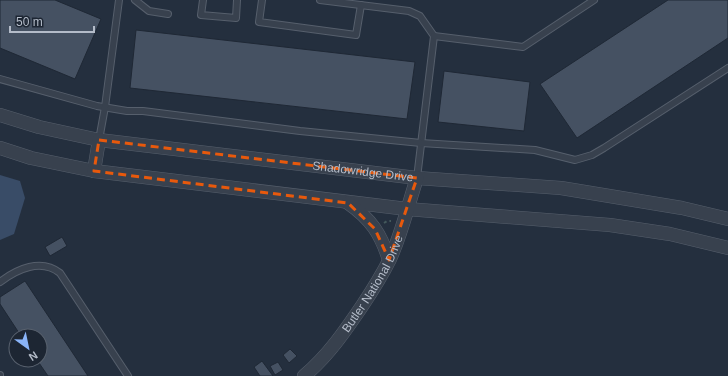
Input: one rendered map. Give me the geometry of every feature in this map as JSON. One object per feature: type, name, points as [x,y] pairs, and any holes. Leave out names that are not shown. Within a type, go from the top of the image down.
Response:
[{"type":"street","name":"Shadowridge Drive","points":[[0,115],[39,127],[99,140],[417,178],[562,188],[682,208],[728,219]]},
{"type":"street","points":[[94,171],[99,140]]},
{"type":"street","points":[[0,148],[31,158],[94,171],[348,203],[610,225],[670,234],[728,248]]},
{"type":"street","name":"Butler National Drive","points":[[304,376],[326,355],[345,332],[372,291],[389,260],[403,223],[417,178]]},
{"type":"street","points":[[348,203],[360,211],[375,228],[383,242],[389,260]]},
{"type":"lane","points":[[99,140],[120,0]]},
{"type":"lane","points":[[135,0],[150,11],[168,14]]},
{"type":"lane","points":[[203,0],[201,15],[236,18],[237,0]]},
{"type":"lane","points":[[262,0],[259,22],[356,35],[361,5]]},
{"type":"lane","points":[[320,0],[409,11],[420,16],[434,36],[417,178]]},
{"type":"lane","points":[[434,36],[523,47],[594,0]]},
{"type":"lane","points":[[0,79],[80,102],[105,107],[300,131],[421,143],[535,150],[575,160],[592,155],[604,148],[728,68]]},
{"type":"lane","points":[[0,282],[26,267],[46,266],[57,271],[65,280],[128,376]]},
{"type":"path","points":[[383,224],[387,221],[391,221]]},
{"type":"highlighted area","points":[[99,140],[417,178],[389,260],[375,229],[348,203],[94,171]]},
{"type":"water","points":[[0,175],[20,181],[25,198],[14,234],[0,240]]},
{"type":"building","points":[[0,0],[55,0],[101,19],[75,79],[0,48]]},
{"type":"building","points":[[668,0],[728,0],[728,38],[577,138],[540,84]]},
{"type":"building","points":[[136,30],[415,62],[407,119],[130,88]]},
{"type":"building","points":[[444,71],[530,82],[524,131],[438,122]]},
{"type":"building","points":[[62,237],[67,246],[50,256],[45,247]]},
{"type":"building","points":[[25,281],[88,376],[48,376],[42,368],[48,368],[48,328],[16,328],[0,304],[0,297]]},
{"type":"building","points":[[290,349],[297,356],[289,363],[283,355]]},
{"type":"building","points":[[262,361],[273,376],[260,376],[254,367]]},
{"type":"building","points":[[278,362],[283,370],[275,375],[270,366]]}]
